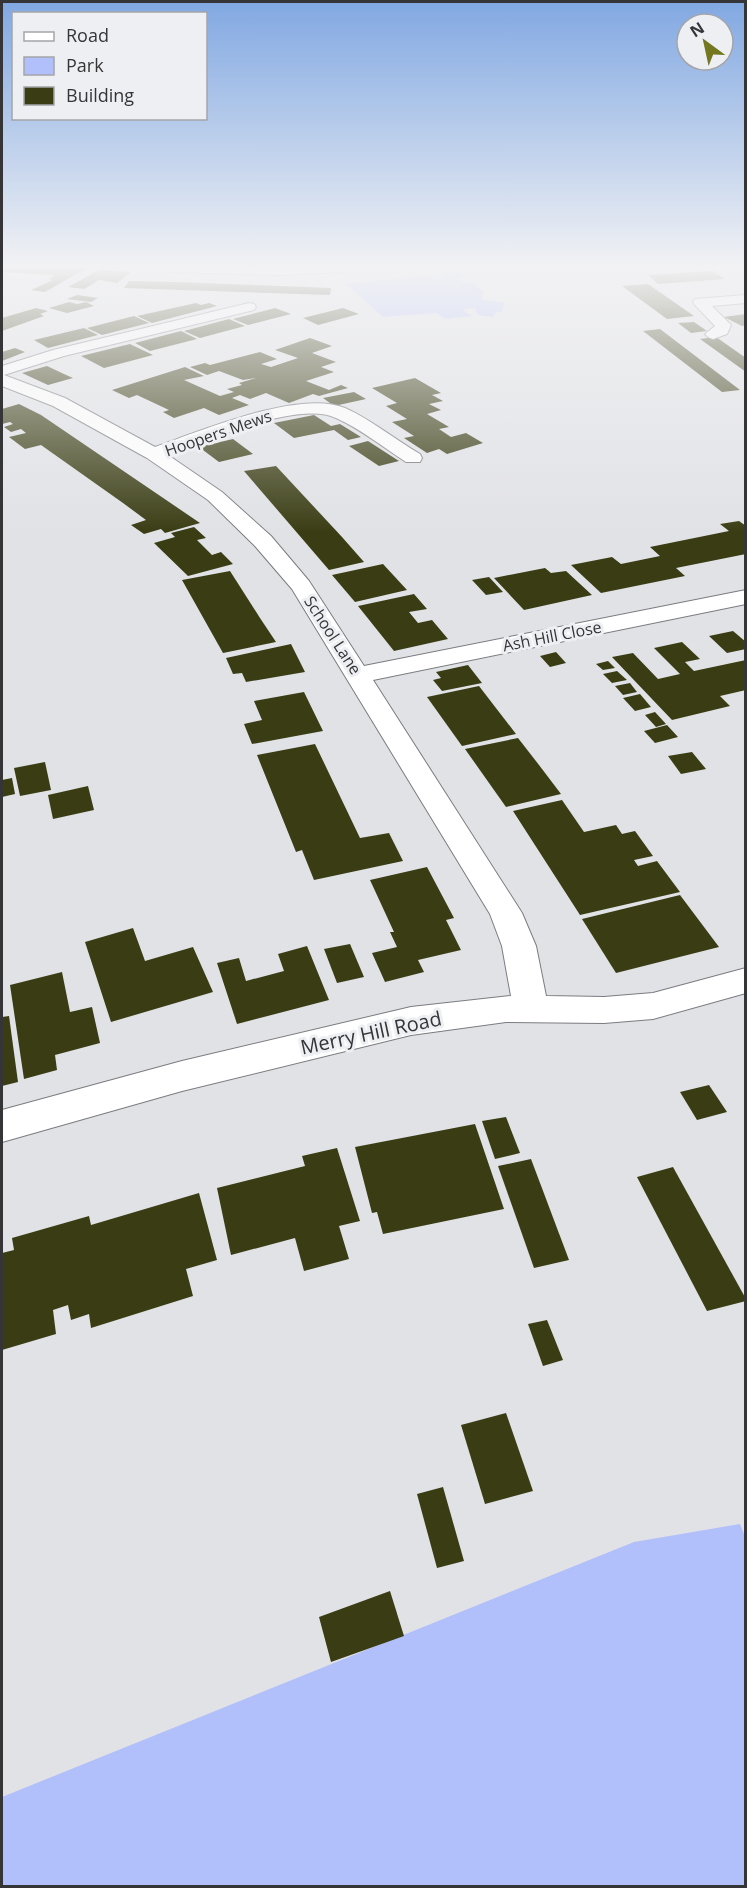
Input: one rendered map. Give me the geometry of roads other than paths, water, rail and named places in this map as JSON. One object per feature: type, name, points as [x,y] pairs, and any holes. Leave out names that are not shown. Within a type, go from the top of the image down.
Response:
[{"type":"street","points":[[2,371],[49,356]]},
{"type":"street","name":"School Lane","points":[[2,380],[32,390],[94,420],[154,454],[215,496],[262,541],[301,586],[359,675],[506,913],[519,946],[531,1009]]},
{"type":"street","points":[[2,399],[32,390]]},
{"type":"street","name":"Hoopers Mews","points":[[154,454],[246,421],[280,412],[310,409],[339,412],[413,458]]},
{"type":"street","name":"Ash Hill Close","points":[[359,675],[746,597]]},
{"type":"street","name":"Merry Hill Road","points":[[2,1126],[182,1076],[411,1021],[472,1012],[531,1009],[604,1010],[652,1006],[746,980]]}]
